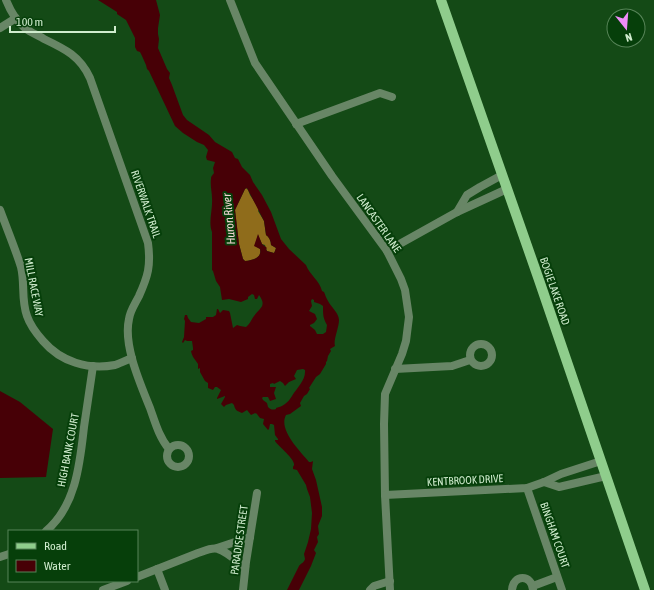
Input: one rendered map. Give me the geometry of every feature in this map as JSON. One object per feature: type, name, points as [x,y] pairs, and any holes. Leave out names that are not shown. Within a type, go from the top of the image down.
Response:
[{"type":"main road","name":"BOGIE LAKE ROAD","points":[[441,0],[645,590]]},
{"type":"street","name":"RIVERWALK TRAIL","points":[[6,0],[11,12],[24,28],[68,51],[85,67],[90,78],[147,239],[150,258],[147,277],[131,312],[128,324],[128,338],[132,358],[161,438],[169,449]]},
{"type":"street","name":"LANCASTER LANE","points":[[230,0],[255,63],[332,176],[387,251],[405,290],[409,317],[406,341],[385,394],[384,424],[390,590]]},
{"type":"street","points":[[0,28],[16,18]]},
{"type":"street","points":[[296,124],[380,93],[392,97]]},
{"type":"street","points":[[457,212],[467,195],[502,174]]},
{"type":"street","points":[[387,251],[457,212],[507,189]]},
{"type":"street","name":"MILL RACE WAY","points":[[0,210],[21,268],[25,311],[30,324],[48,347],[59,356],[74,362],[93,366],[116,364],[132,358]]},
{"type":"street","points":[[395,369],[452,366],[470,360]]},
{"type":"street","name":"HIGH BANK COURT","points":[[47,530],[53,525],[62,512],[75,481],[81,453],[93,366]]},
{"type":"street","name":"KENTBROOK DRIVE","points":[[386,495],[527,488],[561,474],[601,461]]},
{"type":"street","points":[[544,482],[559,487],[606,476]]},
{"type":"street","name":"BINGHAM COURT","points":[[527,488],[562,590]]},
{"type":"street","name":"PARADISE STREET","points":[[243,590],[245,567],[257,494]]},
{"type":"street","points":[[138,577],[203,551],[217,548],[250,536]]},
{"type":"street","points":[[217,548],[245,567]]},
{"type":"street","points":[[157,569],[165,590]]},
{"type":"street","points":[[512,590],[512,585],[518,579],[522,578],[530,581],[533,588],[557,577]]},
{"type":"street","points":[[370,590],[374,586],[390,581]]},
{"type":"street","points":[[103,590],[124,582]]},
{"type":"shaded area","points":[[246,188],[259,209],[258,211],[264,221],[266,235],[270,239],[271,245],[276,248],[274,253],[267,251],[258,235],[257,247],[260,249],[260,255],[254,259],[245,261],[243,259],[239,244],[235,210]]},
{"type":"water","name":"Huron River","points":[[98,0],[156,0],[160,15],[158,28],[158,48],[170,73],[169,78],[183,115],[187,120],[209,135],[215,142],[232,152],[235,158],[238,159],[262,195],[271,212],[281,239],[306,265],[339,317],[335,346],[330,349],[331,351],[326,364],[309,388],[310,389],[307,394],[304,396],[300,403],[301,406],[290,414],[286,415],[284,421],[287,434],[291,440],[309,462],[313,461],[312,469],[322,507],[322,516],[318,526],[318,542],[314,550],[316,553],[299,590],[287,590],[299,566],[305,560],[304,554],[311,529],[312,513],[310,497],[306,485],[297,470],[293,469],[294,462],[275,441],[278,439],[275,435],[274,425],[270,424],[268,430],[263,424],[264,419],[260,418],[256,414],[251,415],[247,410],[242,413],[236,409],[232,403],[224,407],[221,404],[225,396],[217,399],[221,390],[217,387],[213,390],[208,388],[208,383],[205,381],[200,372],[200,368],[198,369],[198,364],[191,351],[193,350],[192,341],[185,340],[183,343],[182,342],[184,337],[185,315],[187,315],[191,322],[199,323],[206,319],[206,317],[213,317],[216,315],[217,309],[220,313],[223,310],[229,311],[233,328],[237,325],[246,327],[249,325],[263,304],[259,295],[257,299],[255,299],[254,295],[252,294],[248,297],[248,299],[241,302],[229,299],[222,300],[220,287],[212,270],[212,232],[210,224],[212,202],[211,177],[214,173],[213,168],[215,162],[207,160],[206,157],[208,150],[204,145],[183,133],[175,126],[140,52],[137,51],[135,47],[135,38],[126,20],[117,14],[117,12]],"holes":[[[247,188],[264,221],[266,235],[270,239],[271,245],[276,248],[274,253],[267,251],[267,248],[262,244],[258,234],[254,246],[260,249],[260,255],[254,259],[245,261],[243,259],[239,244],[235,210],[245,189]],[[312,299],[314,302],[323,306],[327,325],[326,332],[323,334],[317,334],[310,326],[317,319],[315,314],[309,311],[312,306]],[[297,370],[305,370],[303,381],[299,387],[284,405],[276,409],[270,409],[262,398],[268,397],[270,401],[276,399],[274,393],[276,387],[270,387],[270,384],[280,381],[285,386],[289,382],[296,379],[294,376]]]},
{"type":"water","points":[[0,391],[20,402],[53,429],[46,477],[0,478]]}]
